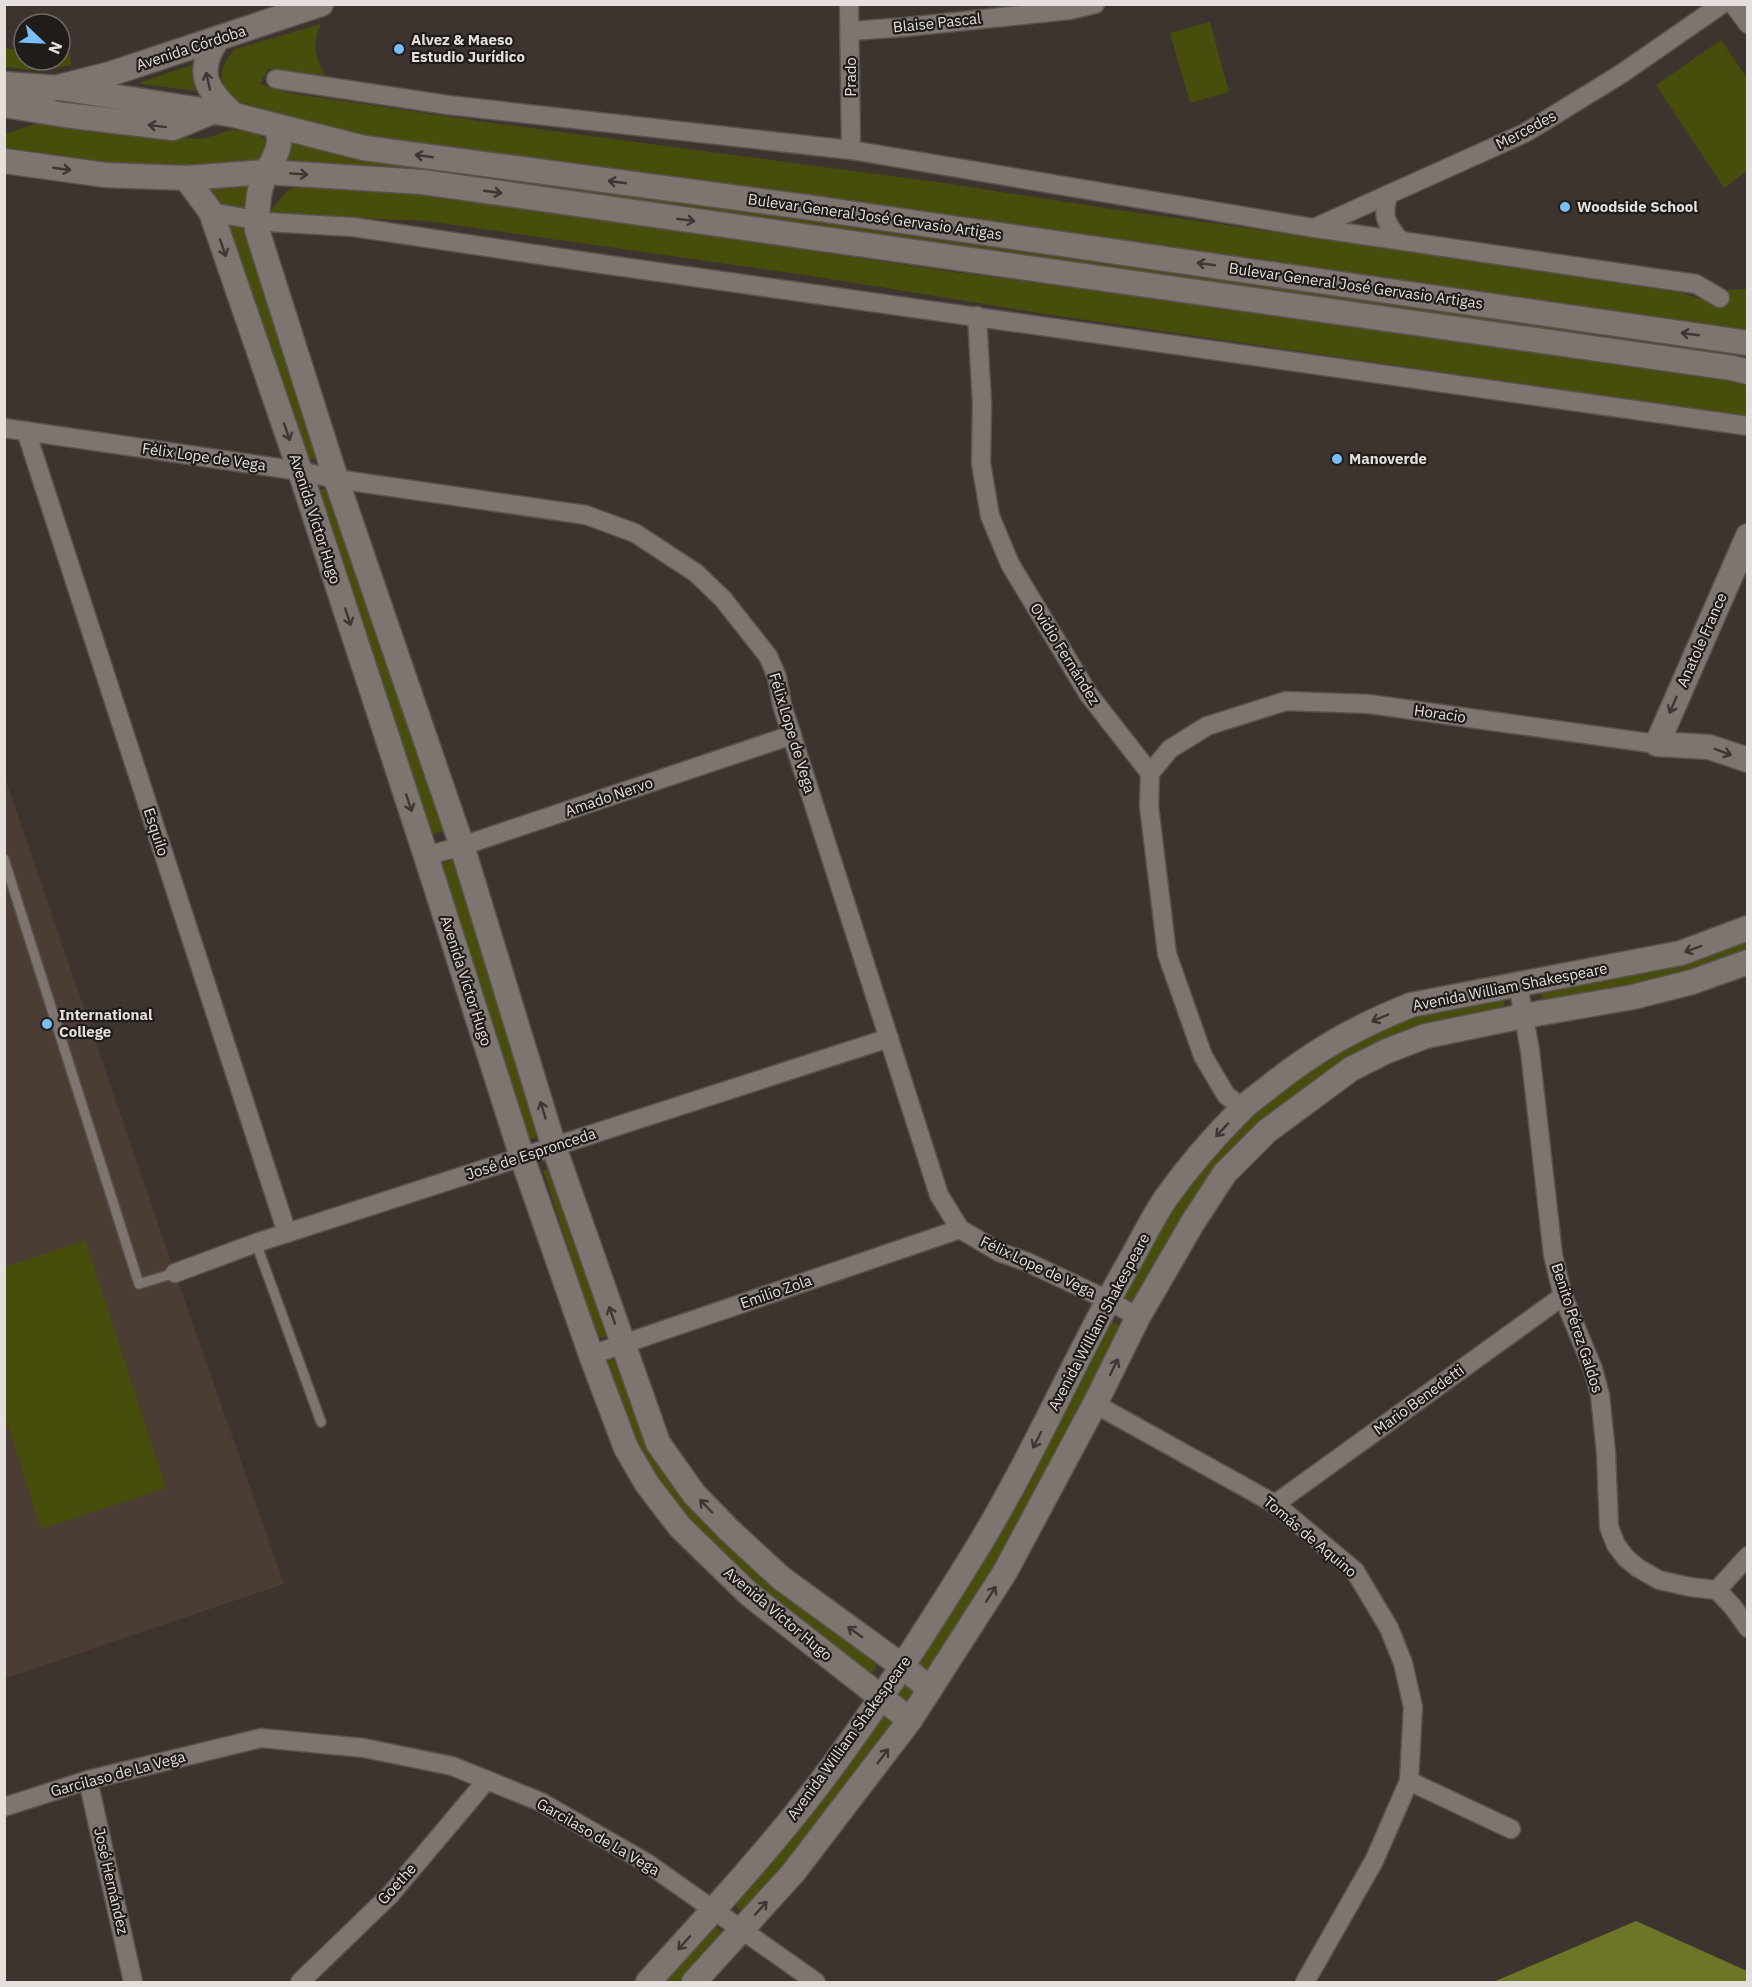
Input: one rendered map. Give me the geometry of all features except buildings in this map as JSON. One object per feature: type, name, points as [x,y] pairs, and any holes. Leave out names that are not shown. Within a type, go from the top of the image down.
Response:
[{"type":"street","name":"Avenida Córdoba","points":[[4,103],[217,40],[321,4]]},
{"type":"street","name":"Prado","points":[[849,4],[851,150]]},
{"type":"street","name":"Blaise Pascal","points":[[851,31],[1059,11],[1095,4]]},
{"type":"street","name":"Mercedes","points":[[1314,228],[1525,133],[1621,74],[1722,4]]},
{"type":"street","points":[[1733,4],[1748,24]]},
{"type":"street","points":[[4,103],[31,110],[173,128],[223,113],[208,88],[207,81],[207,62],[210,50],[217,40]]},
{"type":"street","points":[[276,78],[448,105],[851,150],[1314,228],[1696,284],[1720,298]]},
{"type":"street","name":"Bulevar General José Gervasio Artigas","points":[[4,84],[59,88],[223,113],[376,149],[807,207],[1748,343]]},
{"type":"street","name":"Avenida Córdoba","points":[[4,120],[31,110],[59,88]]},
{"type":"street","name":"Avenida Víctor Hugo","points":[[276,126],[279,146],[277,155],[266,172],[258,200],[257,230],[336,479],[462,846],[554,1147],[658,1443],[694,1494],[781,1578],[930,1689]]},
{"type":"street","name":"Bulevar General José Gervasio Artigas","points":[[4,161],[105,175],[186,178],[266,172],[422,182],[1748,372]]},
{"type":"street","name":"Avenida Víctor Hugo","points":[[186,178],[211,212],[300,471],[522,1157],[626,1448],[647,1484],[680,1527],[749,1594],[910,1720]]},
{"type":"street","points":[[1389,194],[1385,215],[1388,226],[1400,240]]},
{"type":"street","points":[[211,212],[267,222],[353,226],[588,262],[1748,426]]},
{"type":"street","name":"Ovidio Fernández","points":[[977,316],[982,403],[981,463],[990,516],[1010,564],[1089,695],[1150,773]]},
{"type":"street","name":"Félix Lope de Vega","points":[[4,429],[586,515],[635,533],[696,573],[747,629],[768,656],[777,677],[782,705],[939,1194],[960,1229],[999,1252],[1027,1262],[1108,1300],[1138,1317]]},
{"type":"street","name":"Esquilo","points":[[26,431],[287,1233]]},
{"type":"street","name":"Anatole France","points":[[1657,744],[1748,536]]},
{"type":"street","name":"Horacio","points":[[1150,773],[1170,749],[1207,726],[1286,701],[1369,704],[1657,744],[1709,747],[1748,760]]},
{"type":"street","name":"Amado Nervo","points":[[426,856],[462,846],[792,735]]},
{"type":"street","points":[[1150,773],[1149,806],[1167,954],[1203,1056],[1226,1095],[1242,1108]]},
{"type":"street","name":"Avenida William Shakespeare","points":[[648,1983],[714,1910],[822,1779],[881,1697],[974,1553],[1016,1482],[1108,1300],[1165,1200],[1202,1152],[1242,1108],[1294,1067],[1339,1037],[1411,1005],[1681,953],[1748,928]]},
{"type":"street","name":"Avenida William Shakespeare","points":[[694,1983],[793,1873],[910,1720],[1005,1572],[1095,1404],[1138,1317],[1193,1222],[1226,1173],[1267,1131],[1351,1069],[1387,1051],[1426,1036],[1633,997],[1692,982],[1748,962]]},
{"type":"street","name":"Benito Pérez Galdos","points":[[1518,984],[1530,1051],[1553,1255],[1563,1296],[1593,1369],[1600,1395],[1606,1453],[1609,1527],[1616,1545],[1638,1568],[1659,1580],[1717,1590]]},
{"type":"street","name":"José de Espronceda","points":[[175,1273],[256,1243],[889,1038]]},
{"type":"street","name":"Emilio Zola","points":[[591,1355],[960,1229]]},
{"type":"street","name":"Mario Benedetti","points":[[1275,1504],[1563,1296]]},
{"type":"street","name":"Tomás de Aquino","points":[[1095,1404],[1275,1504],[1355,1570],[1389,1628],[1403,1663],[1413,1707],[1409,1781],[1374,1861],[1305,1983]]},
{"type":"street","points":[[1748,1556],[1717,1590],[1748,1628]]},
{"type":"street","name":"Garcilaso de La Vega","points":[[4,1807],[88,1780],[261,1738],[364,1748],[452,1766],[541,1802],[647,1863],[816,1983]]},
{"type":"street","name":"José Hernández","points":[[88,1780],[133,1983]]},
{"type":"street","name":"Goethe","points":[[300,1983],[390,1895],[488,1780]]},
{"type":"street","points":[[1409,1781],[1511,1829]]},
{"type":"lane","points":[[4,859],[139,1284],[175,1273]]},
{"type":"lane","points":[[256,1243],[321,1422]]},
{"type":"shaded area","name":"International College","points":[[4,775],[284,1584],[6,1678],[4,1673]]},
{"type":"green space","points":[[1210,22],[1229,92],[1190,103],[1170,33]]},
{"type":"green space","points":[[321,24],[315,44],[318,61],[325,75],[268,69],[260,84],[289,93],[486,122],[944,183],[1362,244],[1678,292],[1724,306],[1729,298],[1726,290],[1747,289],[1747,329],[1726,329],[393,141],[343,131],[236,101],[225,88],[222,82],[223,69],[235,49]]},
{"type":"green space","points":[[1721,40],[1747,78],[1747,171],[1724,188],[1656,85]]},
{"type":"green space","points":[[5,48],[12,49],[12,68],[5,67]]},
{"type":"green space","points":[[198,63],[198,91],[141,84],[141,82]]},
{"type":"green space","points":[[44,121],[199,139],[238,130],[261,136],[267,143],[267,147],[257,163],[192,168],[123,166],[5,148],[5,134]]},
{"type":"green space","points":[[292,141],[552,183],[918,237],[1747,353],[1747,363],[287,164]]},
{"type":"green space","points":[[300,184],[438,195],[961,273],[1141,295],[1706,372],[1747,386],[1747,417],[1045,314],[818,277],[426,221],[268,214],[287,191]]},
{"type":"green space","points":[[252,186],[247,208],[244,209],[219,204],[209,190]]},
{"type":"green space","points":[[233,221],[245,227],[318,457],[310,460],[304,456],[228,234],[229,226]]},
{"type":"green space","points":[[323,489],[328,489],[447,830],[430,835],[319,493]]},
{"type":"green space","points":[[456,859],[541,1136],[527,1140],[439,864]]},
{"type":"green space","points":[[1747,936],[1747,955],[1688,976],[1548,1002],[1541,994],[1542,988]]},
{"type":"green space","points":[[1503,996],[1505,1000],[1503,1010],[1309,1089],[1134,1302],[1124,1296],[1172,1205],[1247,1114],[1299,1074],[1414,1011]]},
{"type":"green space","points":[[552,1168],[610,1335],[607,1337],[597,1336],[543,1170]]},
{"type":"green space","points":[[85,1240],[166,1488],[41,1529],[5,1416],[5,1267]]},
{"type":"green space","points":[[1111,1322],[1121,1328],[1038,1495],[929,1677],[913,1666],[1106,1326]]},
{"type":"green space","points":[[617,1355],[647,1436],[875,1657],[876,1666],[868,1676],[744,1578],[679,1512],[632,1443],[606,1363],[607,1359]]},
{"type":"green space","points":[[905,1680],[917,1689],[904,1708],[891,1699]]},
{"type":"green space","points":[[881,1714],[893,1724],[803,1844],[744,1911],[738,1909],[736,1899]]},
{"type":"green space","points":[[1636,1921],[1747,1971],[1747,1982],[1493,1982]]},
{"type":"green space","points":[[715,1927],[724,1933],[683,1982],[660,1982],[709,1929]]},
{"type":"place","name":"Alvez & Maeso Estudio Jurídico","points":[[399,49]]},
{"type":"place","name":"Woodside School","points":[[1565,207]]},
{"type":"place","name":"Manoverde","points":[[1337,459]]},
{"type":"place","name":"International College","points":[[47,1024]]}]
